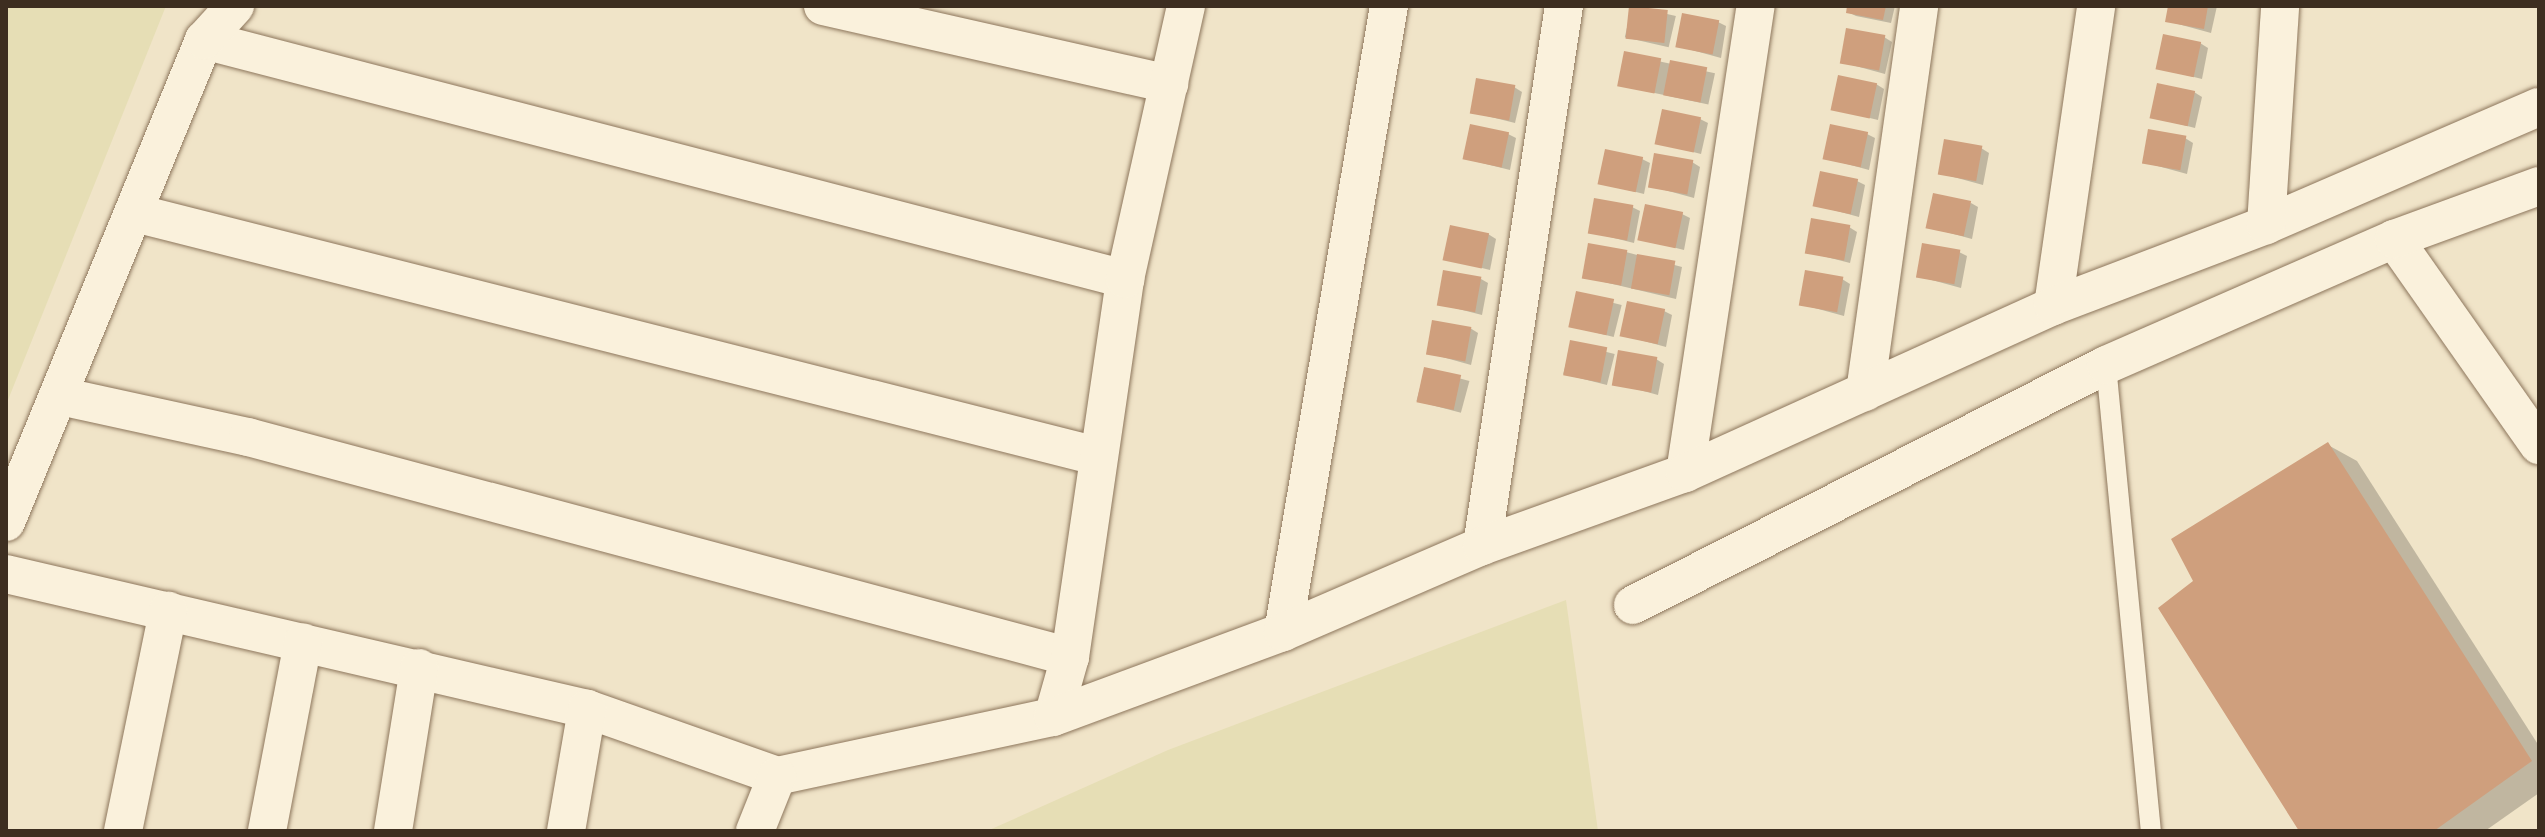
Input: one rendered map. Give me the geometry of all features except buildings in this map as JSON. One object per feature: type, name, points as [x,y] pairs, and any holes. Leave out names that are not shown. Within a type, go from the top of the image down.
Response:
[{"type":"street","points":[[6,522],[204,40],[235,6]]},
{"type":"street","points":[[823,6],[1169,84]]},
{"type":"street","points":[[1053,717],[1070,657],[1125,279],[1186,6]]},
{"type":"street","points":[[1283,632],[1389,6]]},
{"type":"street","points":[[1482,546],[1564,6]]},
{"type":"street","points":[[1685,473],[1756,6]]},
{"type":"street","points":[[1865,392],[1919,6]]},
{"type":"street","points":[[2053,306],[2096,6]]},
{"type":"street","points":[[2266,225],[2280,6]]},
{"type":"street","points":[[204,40],[1125,279]]},
{"type":"street","points":[[6,574],[587,709],[777,776],[1053,717],[1283,632],[1482,546],[1685,473],[2053,306],[2266,225],[2539,107]]},
{"type":"street","points":[[1633,605],[2106,365],[2394,239],[2539,186]]},
{"type":"street","points":[[135,213],[1097,456]]},
{"type":"street","points":[[2394,239],[2539,445]]},
{"type":"street","points":[[60,396],[248,437],[1070,657]]},
{"type":"street","points":[[123,831],[168,611]]},
{"type":"street","points":[[267,831],[303,642]]},
{"type":"street","points":[[393,831],[419,668]]},
{"type":"street","points":[[566,831],[587,709]]},
{"type":"street","points":[[755,831],[777,776]]},
{"type":"lane","points":[[2106,365],[2151,831]]},
{"type":"shaded area","points":[[6,6],[166,6],[6,405]]},
{"type":"shaded area","points":[[1566,600],[1598,831],[987,831],[1168,750]]}]
